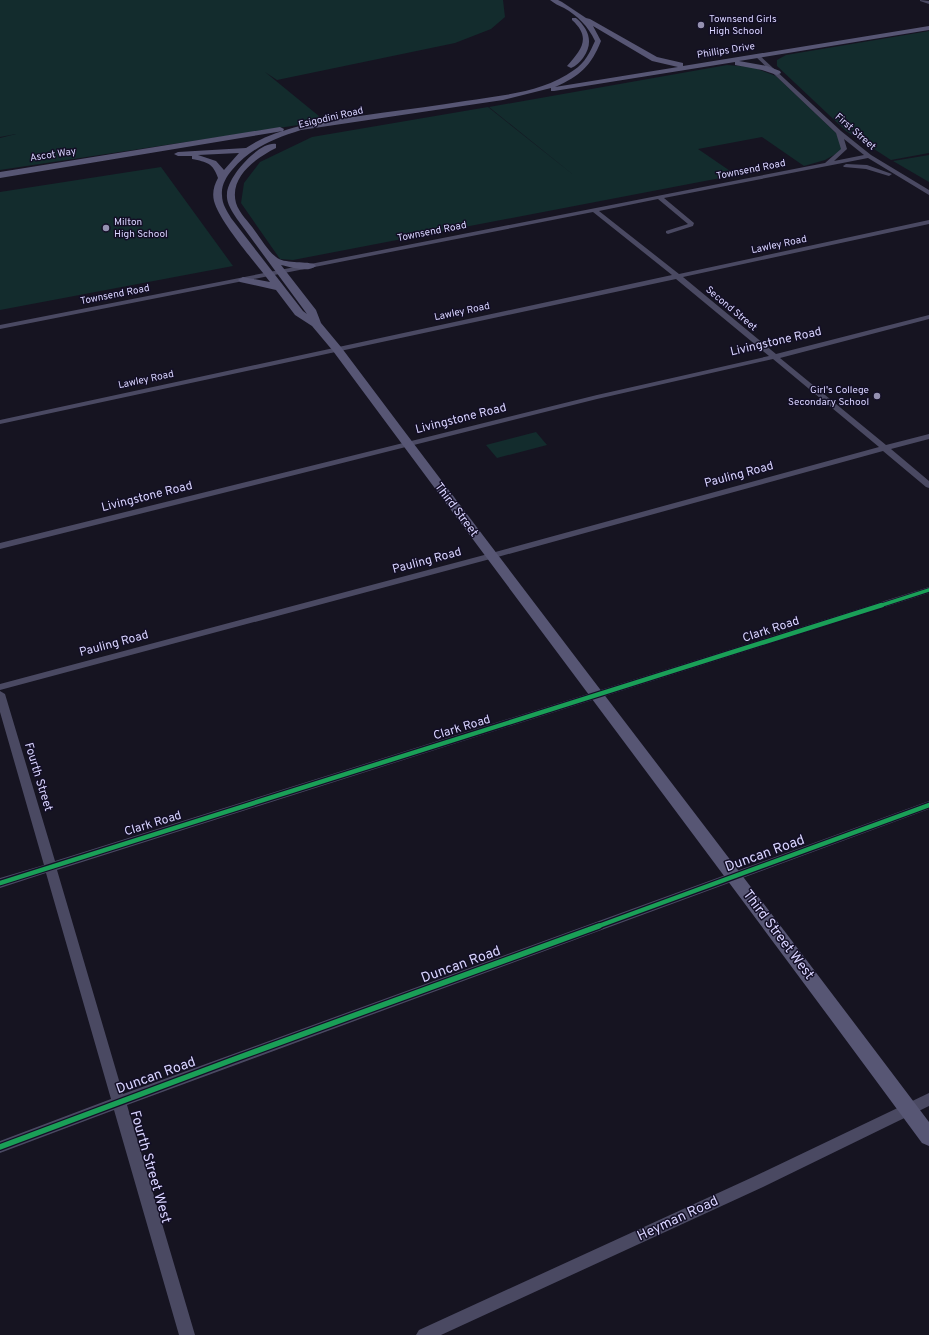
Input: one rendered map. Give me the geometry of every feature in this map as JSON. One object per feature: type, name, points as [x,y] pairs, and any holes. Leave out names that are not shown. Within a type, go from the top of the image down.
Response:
[{"type":"main road","points":[[545,0],[608,42]]},
{"type":"main road","points":[[553,0],[566,6],[655,59],[676,64],[700,66]]},
{"type":"main road","points":[[566,6],[592,26],[596,34]]},
{"type":"main road","name":"Esigodini Road","points":[[474,102],[514,92],[546,81],[573,65],[583,55],[586,48],[587,40],[582,26]]},
{"type":"main road","name":"Phillips Drive","points":[[526,94],[929,28]]},
{"type":"main road","name":"Esigodini Road","points":[[269,275],[218,205],[218,186],[222,177],[229,167],[246,151],[258,144],[282,134],[320,124],[388,116],[526,94],[564,80],[586,64],[591,59],[597,46],[598,41],[596,34]]},
{"type":"main road","points":[[770,66],[772,60],[784,52]]},
{"type":"main road","points":[[719,63],[749,65],[777,74]]},
{"type":"main road","points":[[645,64],[657,72]]},
{"type":"main road","name":"Esigodini Road","points":[[283,272],[232,204],[231,193],[235,180],[244,168],[262,152],[280,143],[305,134],[388,116]]},
{"type":"main road","points":[[176,151],[290,127],[320,124]]},
{"type":"main road","points":[[176,151],[246,151],[289,136],[305,134]]},
{"type":"main road","points":[[176,151],[213,163],[220,169],[222,177]]},
{"type":"main road","name":"Ascot Way","points":[[0,175],[109,158],[176,151]]},
{"type":"main road","points":[[235,180],[232,173],[243,158],[246,151]]},
{"type":"main road","points":[[273,260],[295,265],[310,266]]},
{"type":"main road","points":[[243,280],[259,262]]},
{"type":"main road","points":[[293,286],[296,280],[310,266]]},
{"type":"main road","name":"Third Street","points":[[283,272],[311,310],[316,324]]},
{"type":"main road","name":"Third Street","points":[[269,275],[299,313],[316,324],[337,349],[596,696]]},
{"type":"main road","points":[[243,280],[263,283],[280,288]]},
{"type":"main road","name":"Third Street West","points":[[596,696],[735,877],[929,1137]]},
{"type":"street","points":[[922,0],[929,3]]},
{"type":"street","name":"First Street","points":[[758,56],[840,132],[869,156],[929,193]]},
{"type":"street","points":[[824,166],[844,149],[840,132]]},
{"type":"street","name":"Townsend Road","points":[[0,327],[869,156]]},
{"type":"street","points":[[824,166],[867,167],[910,181]]},
{"type":"street","points":[[659,197],[691,223],[691,225],[668,232]]},
{"type":"street","name":"Second Street","points":[[594,210],[677,276],[929,485]]},
{"type":"street","name":"Lawley Road","points":[[0,422],[929,222]]},
{"type":"street","name":"Livingstone Road","points":[[0,546],[642,386],[773,357],[929,317]]},
{"type":"street","name":"Pauling Road","points":[[0,687],[491,556],[929,436]]},
{"type":"street","name":"Clark Road","points":[[0,883],[929,590]]},
{"type":"street","name":"Fourth Street","points":[[0,694],[51,867]]},
{"type":"street","name":"Duncan Road","points":[[0,1147],[120,1101],[929,805]]},
{"type":"street","name":"Fourth Street West","points":[[51,867],[187,1335]]},
{"type":"street","name":"Heyman Road","points":[[424,1335],[758,1182],[907,1108],[929,1099]]},
{"type":"green space","points":[[0,0],[503,0],[505,17],[491,29],[455,43],[277,80],[265,72],[325,121],[0,170],[0,138],[16,134],[0,137]]},
{"type":"green space","points":[[929,31],[929,153],[891,160],[846,131],[777,66],[777,60],[786,55]]},
{"type":"green space","points":[[727,65],[752,67],[776,76],[836,133],[841,144],[841,151],[825,160],[804,166],[762,137],[698,149],[736,175],[293,260],[280,259],[241,203],[244,183],[260,162],[312,137],[488,107],[576,177],[489,107]]},
{"type":"green space","points":[[929,155],[929,182],[893,161]]},
{"type":"green space","name":"Milton High School","points":[[161,167],[233,266],[0,310],[0,192]]},
{"type":"green space","points":[[536,432],[547,445],[497,458],[486,445]]},
{"type":"cycle path","points":[[0,883],[929,590]]},
{"type":"cycle path","points":[[0,1147],[348,1017],[929,805]]},
{"type":"place","name":"Townsend Girls High School","points":[[701,25]]},
{"type":"place","name":"Milton High School","points":[[106,228]]},
{"type":"place","name":"Girl's College Secondary School","points":[[877,396]]}]
